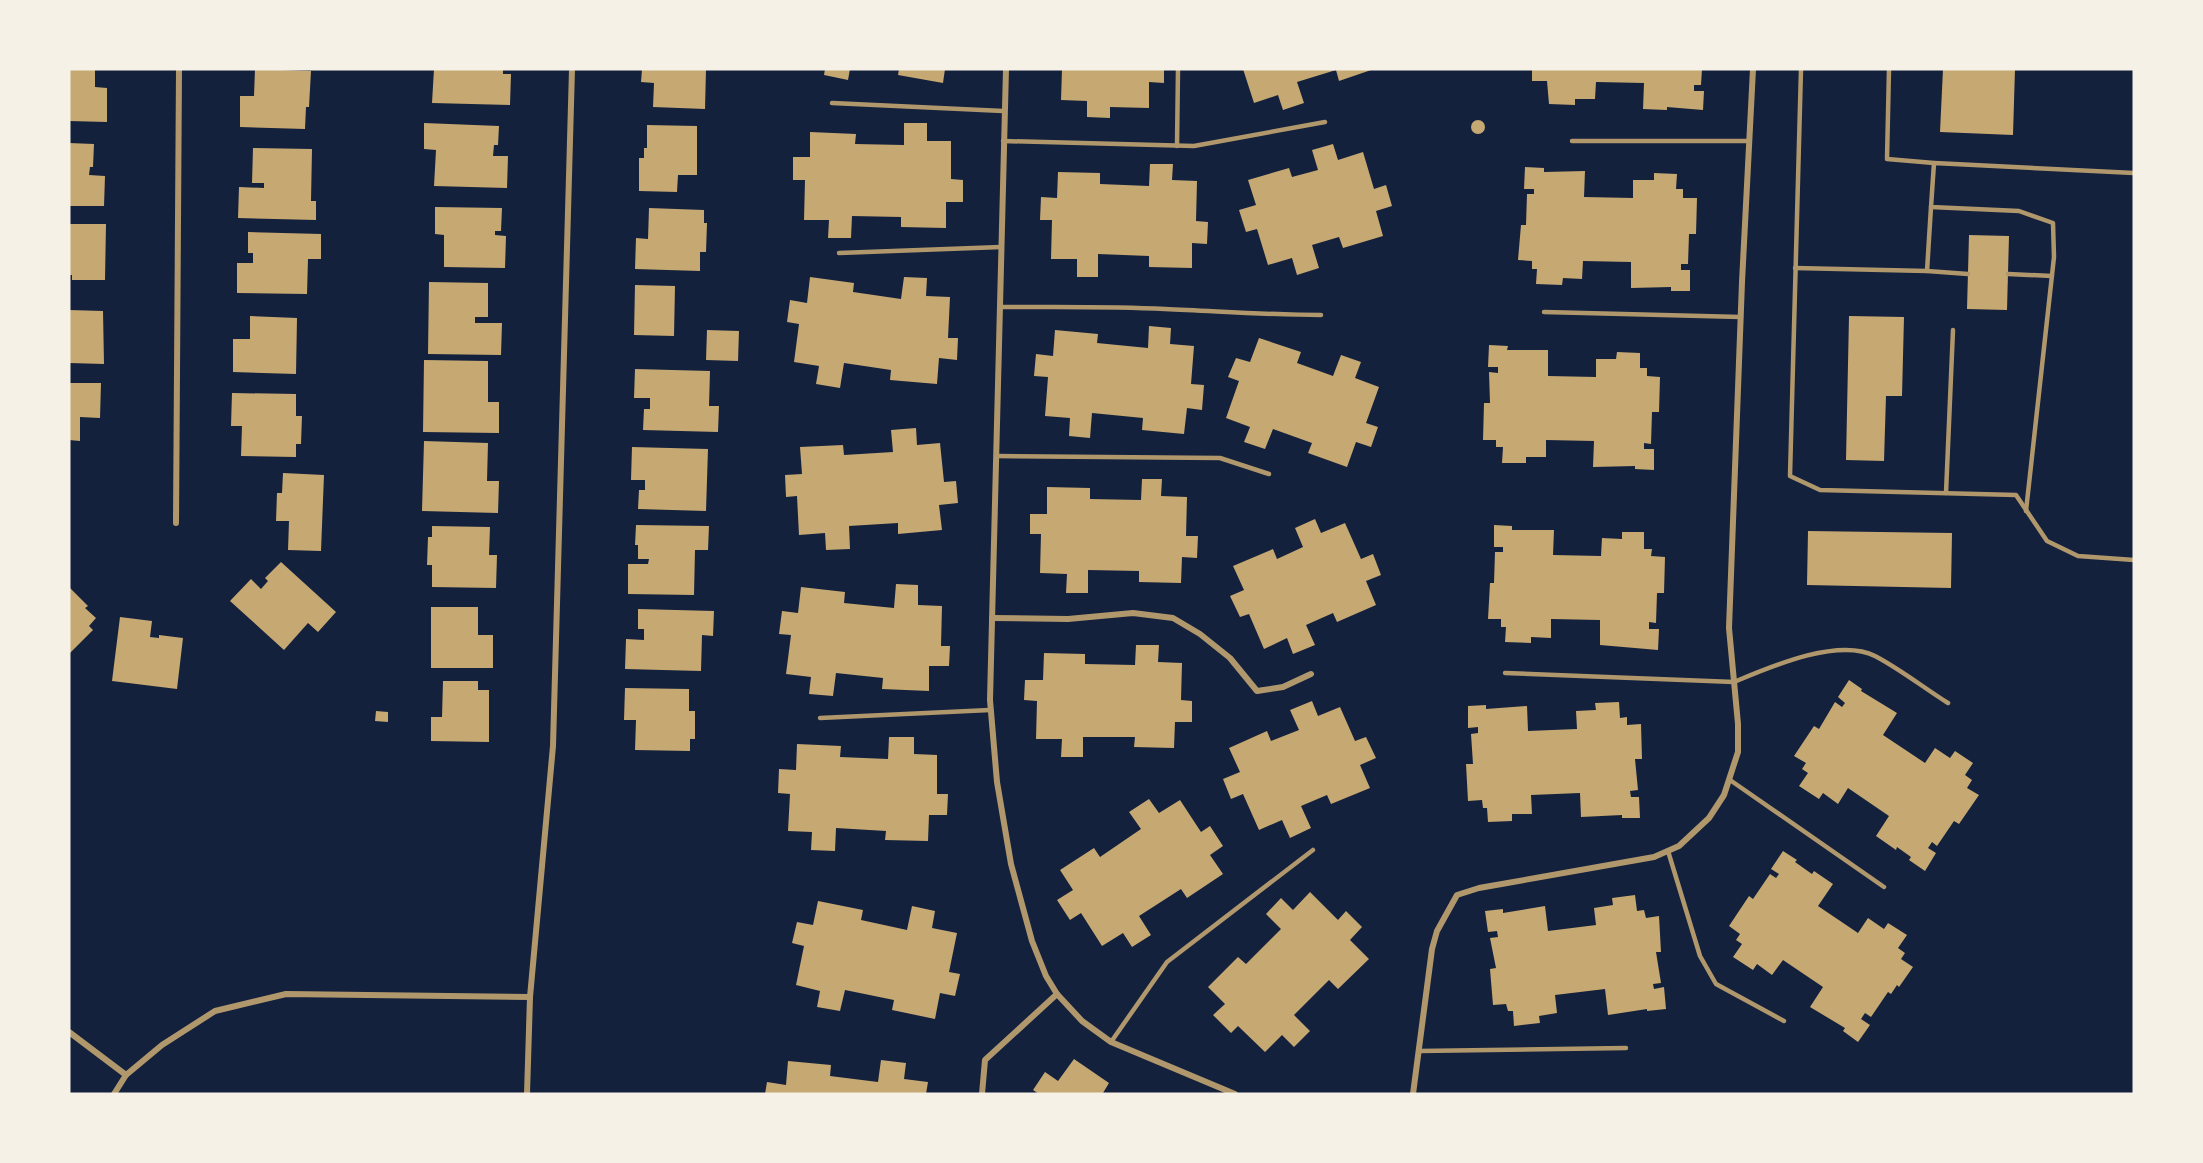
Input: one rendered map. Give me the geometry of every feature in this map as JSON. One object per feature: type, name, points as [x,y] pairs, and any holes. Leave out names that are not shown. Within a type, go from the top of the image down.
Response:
[{"type":"street","points":[[176,523],[178,69]]},
{"type":"street","points":[[527,1094],[530,997],[553,746],[572,69]]},
{"type":"street","points":[[1006,69],[1003,111],[990,710],[997,782],[1011,864],[1032,941],[1046,976],[1057,993],[1082,1021],[1111,1042],[1235,1094]]},
{"type":"street","points":[[1413,1094],[1432,949],[1437,931],[1456,895],[1479,888],[1654,857],[1679,846],[1709,818],[1724,795],[1730,780],[1738,752],[1729,628],[1741,317],[1754,69]]},
{"type":"street","points":[[992,618],[1068,620],[1132,613],[1173,618],[1200,634],[1230,658],[1257,691],[1283,687],[1311,674]]},
{"type":"street","points":[[982,1094],[985,1060],[1057,993]]},
{"type":"street","points":[[114,1094],[126,1075],[162,1045],[215,1011],[286,994],[530,997]]},
{"type":"street","points":[[69,1032],[126,1075]]},
{"type":"lane","points":[[1177,146],[1178,69]]},
{"type":"lane","points":[[1801,69],[1790,476],[1820,490],[2016,495],[2047,541],[2078,556],[2134,560]]},
{"type":"lane","points":[[1889,69],[1887,159],[2134,173]]},
{"type":"lane","points":[[832,103],[1003,111]]},
{"type":"lane","points":[[1003,141],[1194,146],[1325,122]]},
{"type":"lane","points":[[1572,141],[1749,141]]},
{"type":"lane","points":[[1927,271],[1934,163]]},
{"type":"lane","points":[[1931,207],[2019,211],[2053,222],[2054,257],[2026,511]]},
{"type":"lane","points":[[839,253],[1001,247]]},
{"type":"lane","points":[[1795,268],[1968,274]]},
{"type":"lane","points":[[2008,274],[2052,276]]},
{"type":"lane","points":[[1000,307],[1165,309],[1257,315],[1321,315]]},
{"type":"lane","points":[[1544,312],[1741,317]]},
{"type":"lane","points":[[1946,493],[1953,330]]},
{"type":"lane","points":[[996,456],[1220,458],[1269,474]]},
{"type":"lane","points":[[1505,673],[1734,682],[1809,655],[1848,650],[1873,655],[1948,704]]},
{"type":"lane","points":[[820,718],[990,710]]},
{"type":"lane","points":[[1730,780],[1884,887]]},
{"type":"lane","points":[[1111,1042],[1167,962],[1313,850]]},
{"type":"lane","points":[[1668,851],[1700,956],[1716,984],[1784,1021]]},
{"type":"lane","points":[[1419,1051],[1626,1048]]},
{"type":"building","points":[[69,69],[95,69],[95,87],[107,88],[107,122],[69,121]]},
{"type":"building","points":[[255,69],[311,71],[305,129],[240,127],[240,96],[254,96]]},
{"type":"building","points":[[434,69],[503,69],[503,74],[511,74],[510,105],[432,103]]},
{"type":"building","points":[[642,69],[706,69],[705,109],[653,107],[654,83],[641,82]]},
{"type":"building","points":[[825,69],[850,69],[848,80],[824,75]]},
{"type":"building","points":[[899,69],[945,69],[943,83],[898,75]]},
{"type":"building","points":[[1062,69],[1164,69],[1164,83],[1149,82],[1149,108],[1110,107],[1110,118],[1087,117],[1087,101],[1061,100]]},
{"type":"building","points":[[1243,69],[1374,69],[1339,81],[1336,70],[1297,82],[1304,103],[1283,110],[1278,95],[1254,103]]},
{"type":"building","points":[[1532,69],[1702,69],[1701,85],[1694,85],[1694,91],[1704,91],[1703,110],[1667,107],[1667,110],[1643,109],[1644,83],[1596,82],[1595,99],[1575,99],[1575,105],[1549,104],[1547,81],[1532,81]]},
{"type":"building","points":[[1943,69],[2015,69],[2013,135],[1940,132]]},
{"type":"building","points":[[1475,120],[1481,120],[1485,127],[1481,134],[1475,134],[1471,130],[1471,124]]},
{"type":"building","points":[[424,123],[499,126],[498,145],[494,145],[493,156],[508,156],[507,188],[434,186],[436,150],[424,149]]},
{"type":"building","points":[[904,123],[927,123],[927,141],[951,141],[951,179],[963,180],[963,202],[946,202],[946,228],[901,227],[901,217],[852,216],[851,238],[828,238],[829,220],[804,220],[805,180],[793,180],[793,157],[810,157],[810,132],[856,134],[855,144],[904,145]]},
{"type":"building","points":[[647,125],[697,126],[697,175],[678,175],[677,192],[639,191],[639,158],[644,158],[644,148],[647,148]]},
{"type":"building","points":[[69,143],[94,144],[93,167],[90,167],[89,175],[105,176],[104,206],[69,206]]},
{"type":"building","points":[[1333,144],[1338,160],[1363,152],[1374,189],[1386,185],[1392,206],[1376,211],[1383,236],[1343,248],[1339,237],[1312,245],[1319,268],[1297,275],[1292,258],[1268,265],[1257,229],[1246,232],[1239,210],[1256,205],[1248,180],[1289,168],[1292,177],[1318,170],[1312,150]]},
{"type":"building","points":[[253,148],[312,149],[311,201],[316,201],[316,220],[238,218],[239,187],[264,188],[264,183],[252,183]]},
{"type":"building","points":[[1150,164],[1173,164],[1172,180],[1197,181],[1196,221],[1208,222],[1207,244],[1192,243],[1192,268],[1149,267],[1149,256],[1098,254],[1098,277],[1077,277],[1077,259],[1051,259],[1052,220],[1040,220],[1041,197],[1057,198],[1058,172],[1100,173],[1100,184],[1149,186]]},
{"type":"building","points":[[1525,167],[1544,168],[1544,172],[1585,171],[1584,197],[1633,198],[1633,180],[1654,180],[1654,173],[1677,174],[1676,189],[1683,189],[1683,198],[1697,198],[1696,234],[1689,234],[1688,264],[1681,264],[1681,270],[1690,270],[1690,291],[1671,291],[1671,287],[1631,288],[1631,262],[1583,261],[1582,279],[1563,278],[1562,285],[1536,284],[1537,269],[1532,269],[1532,261],[1518,260],[1521,225],[1526,225],[1527,194],[1534,194],[1534,189],[1524,189]]},
{"type":"building","points":[[435,207],[502,208],[501,231],[495,231],[495,235],[506,236],[505,268],[444,267],[444,235],[435,234]]},
{"type":"building","points":[[649,208],[704,210],[704,223],[707,223],[706,252],[700,252],[700,271],[635,269],[636,238],[648,239]]},
{"type":"building","points":[[69,224],[106,224],[105,280],[72,280],[72,275],[69,275]]},
{"type":"building","points":[[248,232],[321,234],[321,259],[308,259],[307,294],[237,293],[237,263],[253,263],[253,253],[248,253]]},
{"type":"building","points":[[1969,235],[2009,236],[2007,310],[1967,309]]},
{"type":"building","points":[[810,277],[854,283],[853,292],[901,299],[904,277],[927,278],[926,296],[950,297],[948,338],[958,338],[957,360],[939,358],[937,384],[890,380],[891,370],[844,363],[840,388],[816,384],[819,366],[794,362],[799,324],[787,322],[790,300],[807,303]]},
{"type":"building","points":[[429,282],[488,283],[488,317],[475,317],[475,323],[502,323],[501,355],[428,354]]},
{"type":"building","points":[[635,285],[675,286],[674,336],[634,335]]},
{"type":"building","points":[[69,310],[103,311],[104,364],[69,363]]},
{"type":"building","points":[[250,316],[297,318],[296,374],[233,372],[233,339],[250,339]]},
{"type":"building","points":[[1849,316],[1904,317],[1902,396],[1886,396],[1884,461],[1846,460]]},
{"type":"building","points":[[1149,326],[1171,328],[1170,344],[1194,346],[1191,384],[1204,385],[1202,410],[1187,408],[1184,434],[1142,430],[1143,418],[1092,413],[1090,438],[1069,436],[1070,418],[1045,416],[1048,377],[1034,376],[1036,354],[1053,356],[1055,330],[1098,334],[1097,343],[1148,348]]},
{"type":"building","points":[[707,330],[739,331],[738,361],[706,360]]},
{"type":"building","points":[[1259,338],[1301,352],[1297,363],[1333,376],[1341,355],[1361,362],[1355,378],[1379,387],[1366,423],[1378,427],[1371,447],[1356,442],[1347,467],[1308,453],[1312,443],[1273,429],[1265,449],[1244,442],[1250,427],[1226,418],[1239,381],[1228,377],[1236,358],[1250,362]]},
{"type":"building","points":[[1489,345],[1508,346],[1507,350],[1548,350],[1548,376],[1596,377],[1596,359],[1616,359],[1617,352],[1640,353],[1640,368],[1647,368],[1647,376],[1660,377],[1659,412],[1652,412],[1651,444],[1644,443],[1644,449],[1654,449],[1654,470],[1635,469],[1635,466],[1593,467],[1594,441],[1546,440],[1546,457],[1526,457],[1526,463],[1502,463],[1503,447],[1496,447],[1496,440],[1483,440],[1484,403],[1490,403],[1489,372],[1498,373],[1498,367],[1488,367]]},
{"type":"building","points":[[424,360],[488,361],[488,402],[499,402],[499,433],[423,432]]},
{"type":"building","points":[[635,369],[710,371],[709,406],[719,406],[718,432],[643,430],[644,409],[650,409],[650,398],[634,398]]},
{"type":"building","points":[[69,383],[101,383],[100,418],[80,417],[80,441],[69,440]]},
{"type":"building","points":[[232,393],[296,394],[296,416],[302,416],[301,444],[296,444],[296,457],[241,456],[242,426],[231,426]]},
{"type":"building","points":[[916,428],[917,445],[940,443],[944,482],[956,481],[958,503],[939,505],[942,530],[898,534],[898,523],[849,526],[850,549],[826,550],[825,533],[799,535],[797,496],[786,497],[785,475],[802,474],[800,447],[843,445],[844,455],[893,452],[891,430]]},
{"type":"building","points":[[424,441],[488,443],[487,481],[499,481],[498,513],[422,511]]},
{"type":"building","points":[[632,447],[708,449],[706,511],[638,509],[639,490],[645,490],[645,480],[631,480]]},
{"type":"building","points":[[283,473],[324,475],[321,551],[288,550],[289,521],[276,521],[277,493],[282,493]]},
{"type":"building","points":[[1142,479],[1162,479],[1161,496],[1187,497],[1186,536],[1198,536],[1197,558],[1182,557],[1181,583],[1139,582],[1139,571],[1088,570],[1088,593],[1066,593],[1067,574],[1040,573],[1041,534],[1030,534],[1030,514],[1047,514],[1047,487],[1090,488],[1090,499],[1141,500]]},
{"type":"building","points":[[1315,519],[1321,533],[1345,523],[1361,559],[1373,554],[1381,575],[1366,581],[1376,605],[1337,622],[1333,613],[1306,625],[1315,645],[1293,654],[1287,638],[1264,649],[1249,614],[1240,617],[1230,596],[1244,590],[1233,566],[1273,549],[1277,559],[1303,547],[1295,528]]},
{"type":"building","points":[[636,525],[709,526],[708,550],[695,550],[694,595],[628,594],[628,564],[648,564],[649,559],[638,559],[638,545],[635,545]]},
{"type":"building","points":[[1494,525],[1512,526],[1512,530],[1554,530],[1553,555],[1601,556],[1602,538],[1622,539],[1622,532],[1644,532],[1644,549],[1652,549],[1651,556],[1665,557],[1664,593],[1657,593],[1656,623],[1649,622],[1649,629],[1659,629],[1658,650],[1600,645],[1600,620],[1551,619],[1551,638],[1531,637],[1531,643],[1505,642],[1506,627],[1501,627],[1501,619],[1488,619],[1490,583],[1494,583],[1495,552],[1503,552],[1503,547],[1494,547]]},
{"type":"building","points":[[432,526],[490,527],[489,555],[497,555],[496,588],[432,587],[432,565],[427,565],[428,537],[432,537]]},
{"type":"building","points":[[1808,531],[1952,533],[1951,588],[1807,585]]},
{"type":"building","points":[[281,562],[336,612],[318,632],[308,623],[284,650],[230,601],[251,579],[261,589],[268,581],[265,578]]},
{"type":"building","points":[[896,584],[918,585],[918,605],[942,606],[941,646],[950,646],[949,666],[929,666],[929,691],[882,689],[883,678],[836,673],[833,696],[809,694],[811,677],[786,674],[791,635],[779,634],[782,611],[798,613],[801,587],[845,592],[844,603],[894,608]]},
{"type":"building","points":[[69,587],[88,606],[85,608],[96,618],[89,626],[93,630],[69,654]]},
{"type":"building","points":[[431,607],[478,607],[478,635],[493,635],[493,668],[431,668]]},
{"type":"building","points":[[638,609],[714,611],[713,636],[702,635],[701,671],[625,669],[626,639],[644,640],[644,629],[638,629]]},
{"type":"building","points":[[120,617],[152,621],[150,637],[159,638],[159,635],[183,638],[177,689],[112,681]]},
{"type":"building","points":[[1136,645],[1159,645],[1158,662],[1182,663],[1181,700],[1192,701],[1192,722],[1175,722],[1174,748],[1134,747],[1135,737],[1083,737],[1083,757],[1061,757],[1062,739],[1036,739],[1037,701],[1024,700],[1025,680],[1043,680],[1044,653],[1085,654],[1085,664],[1135,665]]},
{"type":"building","points":[[1849,680],[1862,689],[1861,691],[1897,713],[1883,735],[1925,763],[1935,748],[1950,758],[1955,751],[1973,763],[1965,775],[1972,780],[1967,788],[1979,795],[1959,824],[1954,821],[1937,846],[1932,842],[1928,848],[1936,853],[1925,871],[1909,860],[1911,857],[1897,847],[1896,850],[1876,836],[1889,816],[1848,788],[1838,804],[1823,793],[1819,799],[1799,786],[1808,773],[1802,769],[1806,763],[1794,756],[1814,726],[1819,729],[1835,702],[1842,707],[1845,703],[1838,697]]},
{"type":"building","points":[[443,681],[478,681],[478,690],[489,690],[489,742],[431,741],[431,717],[442,717]]},
{"type":"building","points":[[625,688],[689,689],[689,711],[695,711],[695,739],[690,739],[690,751],[635,750],[636,720],[624,720]]},
{"type":"building","points":[[1312,701],[1318,716],[1340,707],[1355,741],[1366,737],[1376,758],[1360,765],[1370,788],[1331,804],[1327,795],[1301,806],[1311,828],[1290,838],[1282,820],[1259,830],[1243,794],[1231,799],[1223,779],[1240,772],[1229,748],[1267,731],[1271,741],[1299,730],[1290,710]]},
{"type":"building","points":[[1619,702],[1620,718],[1627,717],[1627,725],[1641,724],[1642,759],[1635,759],[1638,790],[1630,791],[1631,797],[1639,797],[1640,818],[1622,818],[1622,815],[1581,817],[1580,793],[1531,795],[1532,814],[1512,814],[1512,821],[1488,822],[1487,808],[1483,808],[1482,800],[1468,801],[1466,764],[1473,764],[1471,734],[1478,733],[1478,727],[1468,728],[1468,706],[1486,705],[1486,709],[1527,706],[1528,731],[1577,729],[1576,711],[1596,710],[1595,703]]},
{"type":"building","points":[[376,711],[388,712],[388,722],[375,721]]},
{"type":"building","points":[[889,737],[914,737],[914,754],[937,755],[937,794],[948,794],[947,815],[929,815],[928,841],[885,840],[886,831],[836,828],[835,851],[811,850],[812,832],[788,831],[790,794],[778,793],[779,769],[796,770],[797,744],[841,746],[840,757],[888,759]]},
{"type":"building","points":[[1149,799],[1159,813],[1180,800],[1201,832],[1210,826],[1223,846],[1210,855],[1223,874],[1187,898],[1181,889],[1139,916],[1151,935],[1132,947],[1123,933],[1102,946],[1081,913],[1070,920],[1057,900],[1073,890],[1060,870],[1094,848],[1100,857],[1141,829],[1129,812]]},
{"type":"building","points":[[1783,851],[1812,874],[1814,871],[1833,884],[1818,906],[1858,933],[1868,918],[1884,929],[1888,923],[1907,935],[1898,948],[1905,953],[1901,959],[1913,967],[1899,987],[1897,985],[1891,994],[1888,992],[1871,1017],[1865,1013],[1861,1019],[1870,1025],[1858,1042],[1843,1031],[1845,1028],[1810,1007],[1823,987],[1783,960],[1772,975],[1757,964],[1753,970],[1733,957],[1742,944],[1736,940],[1740,934],[1729,926],[1749,896],[1753,899],[1770,874],[1776,878],[1779,874],[1771,869]]},
{"type":"building","points":[[1310,892],[1338,920],[1346,911],[1362,927],[1350,940],[1369,959],[1338,989],[1329,980],[1294,1015],[1310,1031],[1294,1047],[1282,1035],[1265,1052],[1238,1026],[1231,1033],[1213,1015],[1225,1004],[1208,987],[1238,957],[1246,964],[1281,929],[1266,914],[1281,898],[1293,910]]},
{"type":"building","points":[[1635,895],[1637,911],[1644,910],[1646,918],[1659,916],[1661,952],[1656,952],[1661,983],[1653,984],[1654,989],[1664,987],[1666,1009],[1647,1011],[1647,1009],[1608,1015],[1605,989],[1555,995],[1557,1013],[1539,1016],[1540,1023],[1514,1026],[1513,1011],[1508,1011],[1506,1004],[1493,1005],[1490,969],[1496,968],[1490,938],[1498,937],[1497,931],[1488,932],[1485,911],[1503,909],[1503,913],[1545,906],[1548,931],[1596,925],[1594,908],[1613,905],[1612,898]]},
{"type":"building","points":[[818,901],[863,910],[861,920],[907,930],[912,906],[935,911],[932,928],[957,933],[949,972],[960,974],[955,996],[940,993],[935,1019],[892,1010],[894,1000],[845,990],[840,1011],[817,1007],[820,991],[796,985],[804,946],[792,943],[797,922],[813,925]]},
{"type":"building","points":[[1074,1059],[1109,1083],[1103,1093],[1105,1094],[1039,1094],[1033,1090],[1045,1072],[1058,1081]]},
{"type":"building","points":[[881,1060],[906,1063],[904,1079],[928,1082],[926,1094],[765,1094],[767,1082],[786,1085],[788,1061],[831,1065],[830,1076],[878,1082]]}]
